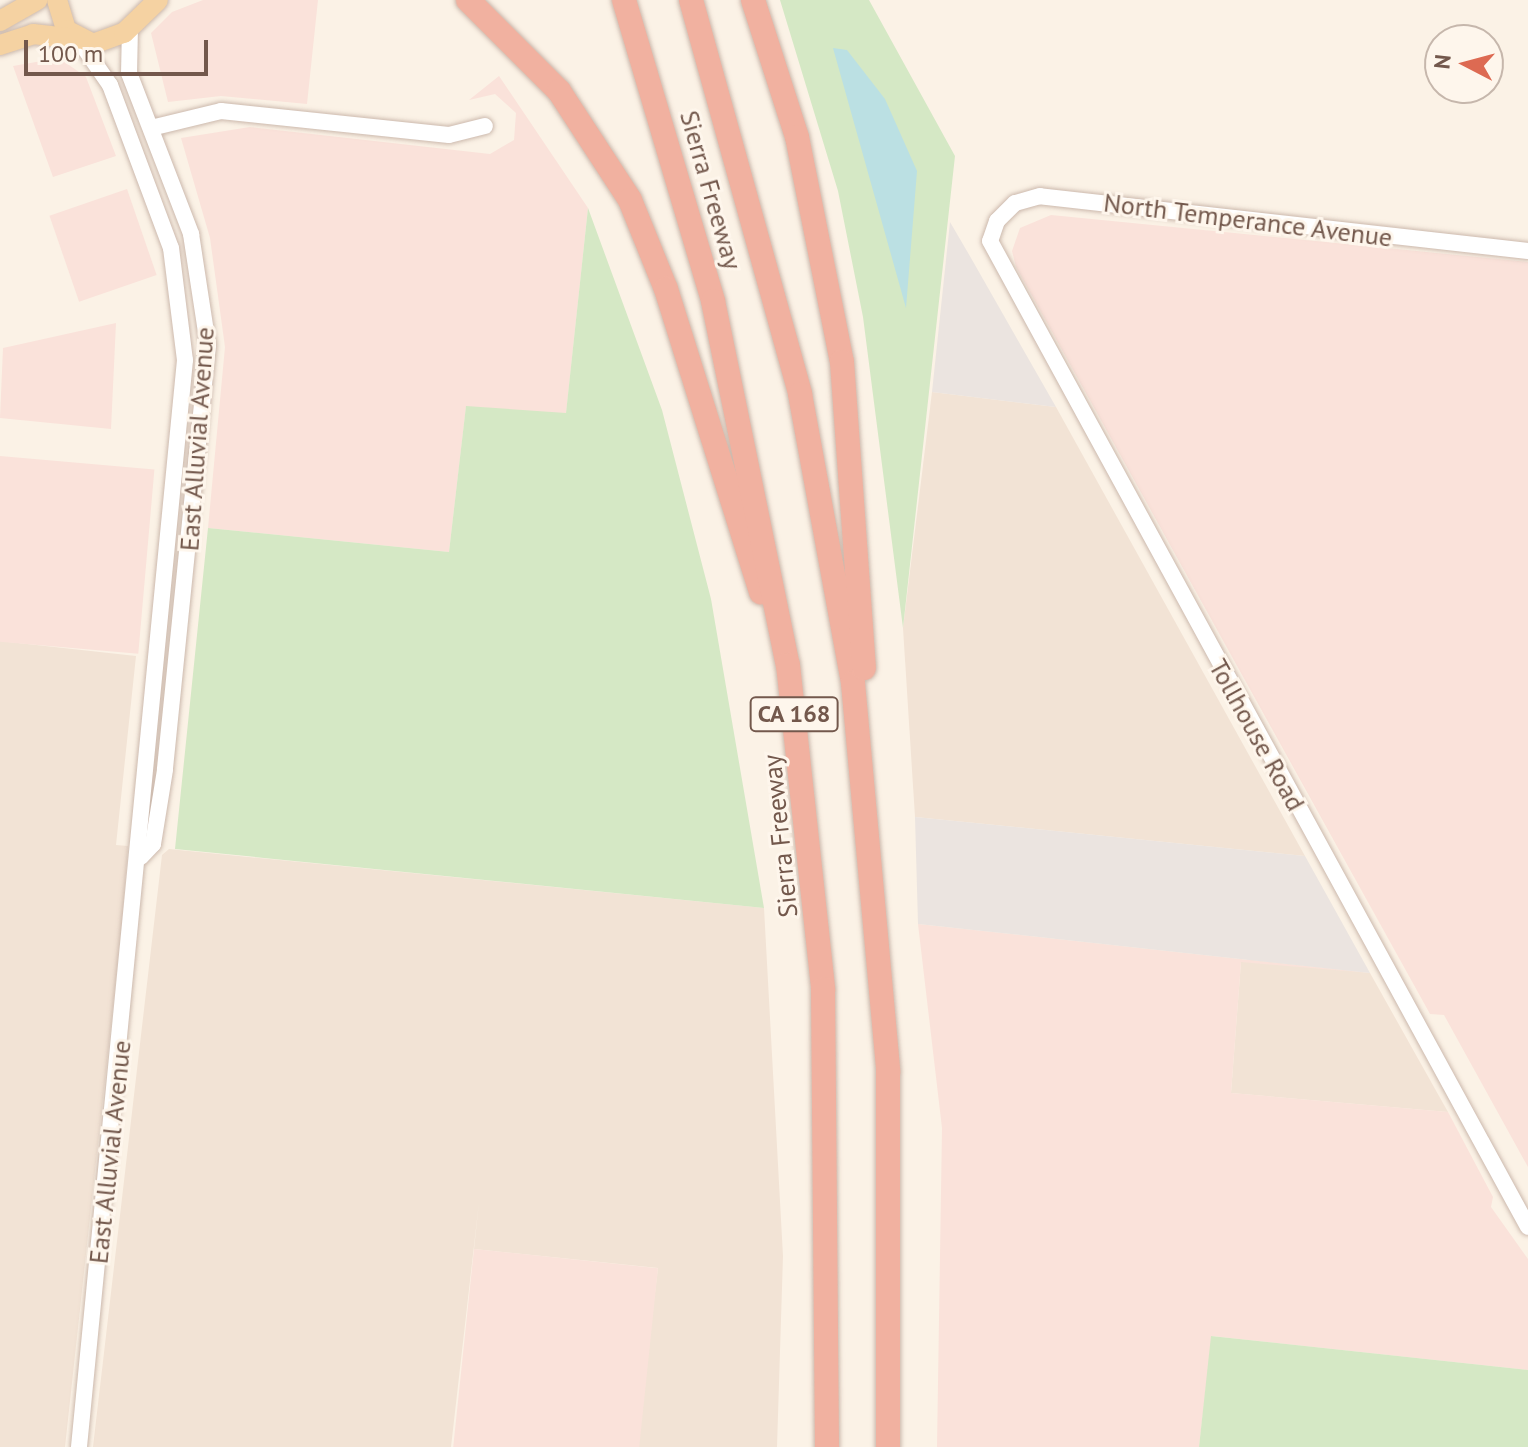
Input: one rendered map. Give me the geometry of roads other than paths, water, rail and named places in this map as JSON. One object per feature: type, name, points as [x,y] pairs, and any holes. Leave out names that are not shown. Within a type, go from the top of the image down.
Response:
[{"type":"highway","points":[[468,0],[559,91],[601,147],[649,244],[759,585],[814,877]]},
{"type":"highway","points":[[616,0],[643,55]]},
{"type":"highway","name":"Sierra Freeway","points":[[624,0],[643,55],[749,453],[788,665],[814,877],[829,1116],[827,1447]]},
{"type":"highway","name":"Sierra Freeway","points":[[691,0],[744,170],[800,394],[864,766],[888,1071],[888,1447]]},
{"type":"highway","points":[[753,0],[797,137],[842,362],[864,766]]},
{"type":"main road","points":[[0,21],[37,0]]},
{"type":"main road","points":[[57,0],[61,23],[78,39]]},
{"type":"main road","points":[[130,27],[133,0]]},
{"type":"main road","points":[[0,45],[33,34],[104,42],[130,27],[158,0]]},
{"type":"street","name":"East Alluvial Avenue","points":[[130,27],[129,73],[155,127],[199,265],[208,345],[165,770],[153,844],[141,857]]},
{"type":"street","name":"East Alluvial Avenue","points":[[78,39],[128,126],[175,262],[184,327],[139,811],[141,857],[79,1447]]},
{"type":"street","points":[[155,127],[221,111],[449,135],[485,126]]},
{"type":"street","name":"North Temperance Avenue","points":[[990,241],[997,221],[1015,203],[1040,196],[1528,251]]},
{"type":"street","name":"Tollhouse Road","points":[[990,241],[1528,1227]]},
{"type":"water","points":[[833,48],[847,50],[885,99],[917,171],[906,308]]}]
